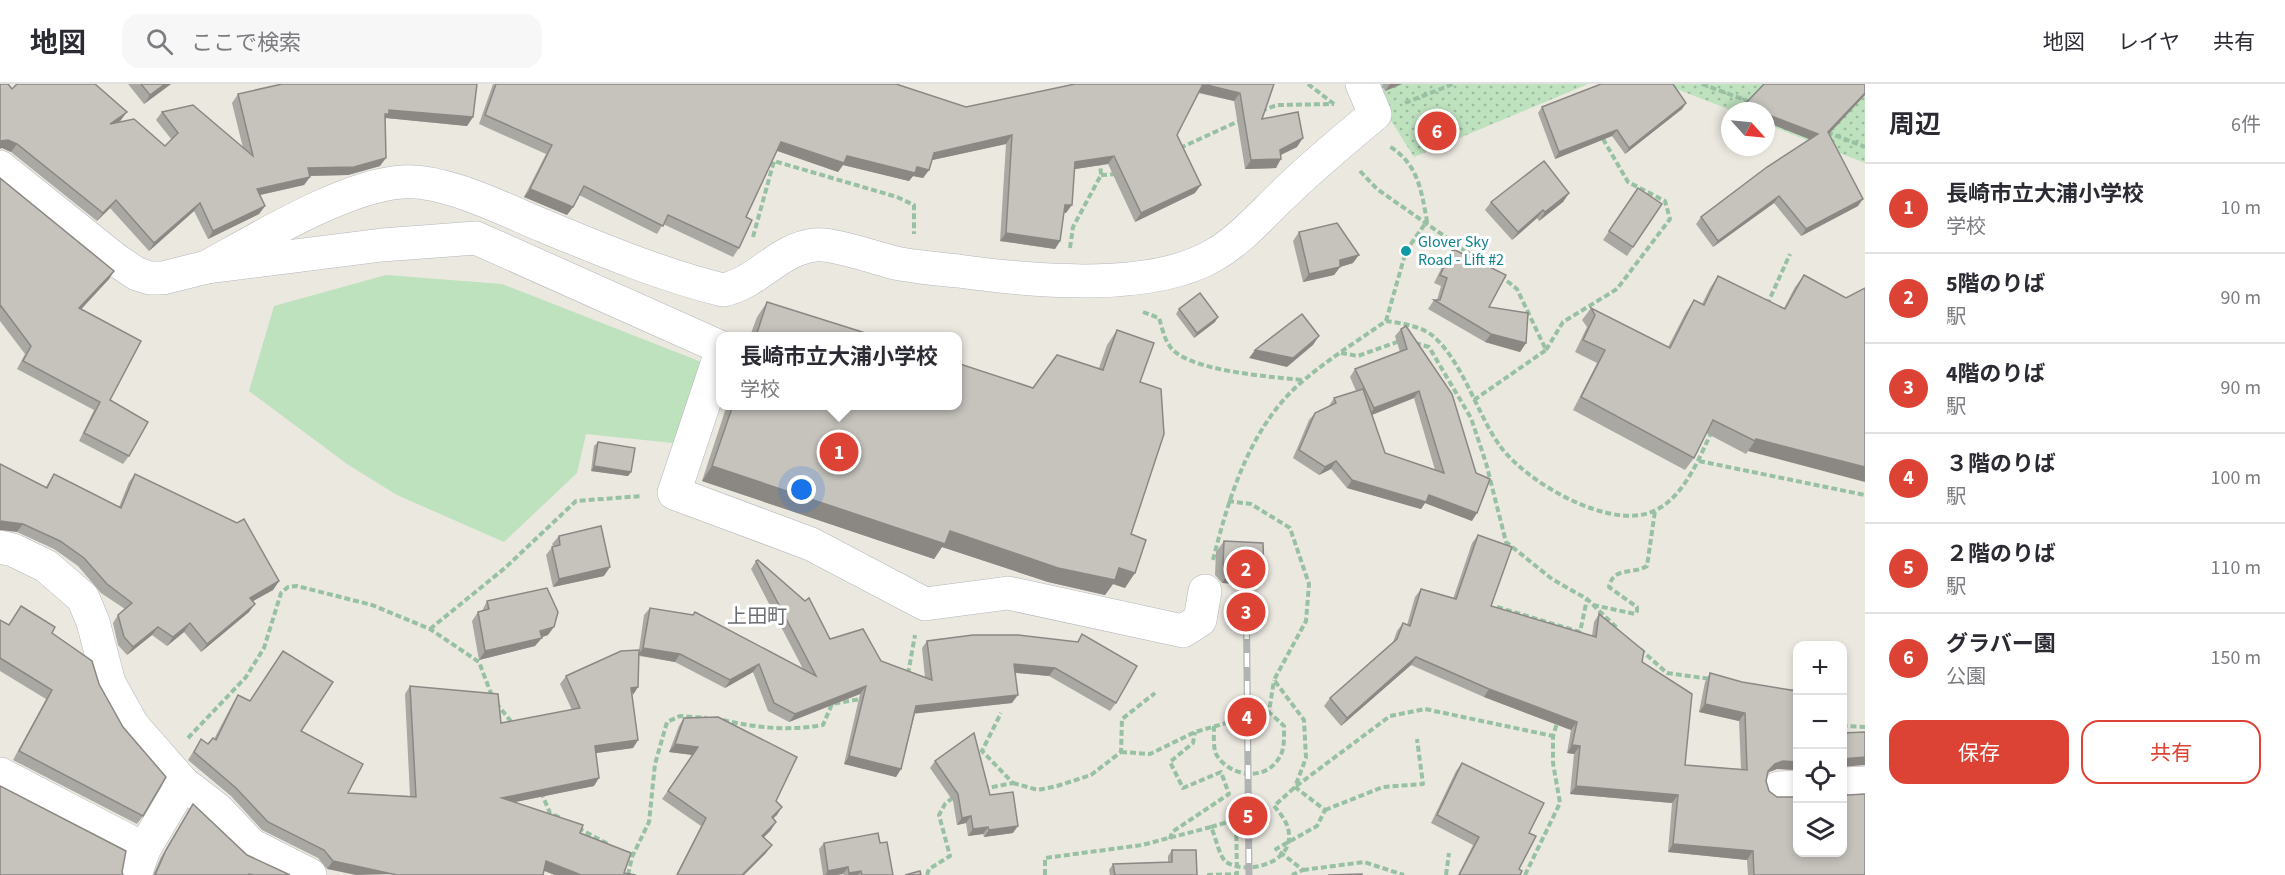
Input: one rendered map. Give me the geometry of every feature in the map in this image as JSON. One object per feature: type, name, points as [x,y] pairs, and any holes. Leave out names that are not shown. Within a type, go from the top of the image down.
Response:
[{"type":"street","points":[[207,267],[288,223],[362,191],[402,182],[470,195],[576,239],[702,285],[723,290],[740,287],[787,253],[818,245],[899,264],[982,274],[1064,280],[1138,279],[1190,265],[1213,255],[1238,237],[1314,166],[1375,114],[1362,84]]},
{"type":"street","points":[[0,167],[90,241],[138,274],[163,279],[207,267],[382,244],[476,238],[716,345]]},
{"type":"street","points":[[716,368],[674,493],[811,544],[925,604],[1008,593],[1183,631],[1200,620],[1205,591]]},
{"type":"street","points":[[0,548],[13,550],[46,566],[83,598],[93,622],[109,683],[133,726],[173,772],[217,809],[251,845],[310,875]]},
{"type":"street","points":[[0,774],[140,862],[173,772]]},
{"type":"street","points":[[1847,784],[1865,783]]},
{"type":"path","points":[[1255,114],[1277,105],[1335,104],[1308,84]]},
{"type":"path","points":[[1205,591],[1228,501],[1257,440],[1275,410],[1303,380],[1386,321],[1406,251],[1427,221],[1422,194],[1412,167],[1404,155],[1389,146],[1375,114],[1453,84]]},
{"type":"path","points":[[1702,84],[1749,102]]},
{"type":"path","points":[[1171,153],[1244,118]]},
{"type":"path","points":[[1822,130],[1865,147]]},
{"type":"path","points":[[1474,400],[1546,350],[1563,322],[1617,289],[1670,219],[1665,201],[1629,182],[1603,139]]},
{"type":"path","points":[[1064,280],[1073,227],[1101,175],[1100,154]]},
{"type":"path","points":[[787,253],[776,236],[754,246],[753,235],[774,161],[897,197],[914,206],[914,243]]},
{"type":"path","points":[[1314,166],[1336,177],[1362,171],[1377,189],[1493,269],[1517,289],[1546,350]]},
{"type":"path","points":[[1101,175],[1120,174]]},
{"type":"path","points":[[1766,308],[1790,254]]},
{"type":"path","points":[[1141,311],[1160,318],[1169,347],[1188,360],[1243,373],[1303,380]]},
{"type":"path","points":[[1386,321],[1417,328],[1433,336],[1448,354],[1501,447],[1533,477],[1556,492],[1605,515],[1624,516],[1655,511],[1680,489],[1699,461],[1713,428]]},
{"type":"path","points":[[1341,353],[1358,356],[1404,339]]},
{"type":"path","points":[[1413,342],[1430,347],[1471,418],[1486,463],[1506,542],[1552,579],[1587,599],[1625,636]]},
{"type":"path","points":[[1699,461],[1865,495]]},
{"type":"path","points":[[430,629],[505,568],[576,501],[674,493]]},
{"type":"path","points":[[1214,726],[1215,752],[1224,765],[1236,772],[1251,775],[1267,770],[1279,758],[1284,743],[1284,726],[1269,712],[1274,680],[1306,621],[1309,585],[1290,528],[1251,504],[1228,501]]},
{"type":"path","points":[[1592,605],[1635,614],[1637,607],[1609,587],[1610,579],[1616,573],[1647,566],[1655,511]]},
{"type":"path","points":[[173,772],[246,677],[264,648],[281,593],[288,587],[297,586],[372,605],[430,629],[479,662],[494,701],[519,731]]},
{"type":"path","points":[[1578,642],[1587,599]]},
{"type":"path","points":[[1497,607],[1580,632]]},
{"type":"path","points":[[907,680],[915,635]]},
{"type":"path","points":[[1634,643],[1667,673],[1721,680]]},
{"type":"path","points":[[1274,680],[1304,720],[1306,758],[1295,787]]},
{"type":"path","points":[[1121,752],[1122,719],[1155,693]]},
{"type":"path","points":[[628,875],[632,858],[649,822],[655,764],[667,722],[680,716],[712,718],[759,728],[801,729],[823,726],[832,704],[863,699]]},
{"type":"path","points":[[1211,827],[1226,861],[1239,869],[1268,867],[1282,856],[1290,836],[1285,821],[1274,806],[1295,787],[1390,716],[1425,709],[1553,736]]},
{"type":"path","points":[[1001,713],[982,751],[1013,783]]},
{"type":"path","points":[[1525,875],[1560,803],[1553,763],[1553,736],[1560,714]]},
{"type":"path","points":[[974,791],[1013,783],[1038,790],[1057,786],[1091,775],[1121,752],[1150,754],[1195,732],[1247,717]]},
{"type":"path","points":[[1847,726],[1865,727]]},
{"type":"path","points":[[1170,839],[1172,832],[1229,794],[1221,772],[1183,788],[1170,762],[1192,744],[1195,732]]},
{"type":"path","points":[[1303,870],[1276,849],[1317,826],[1325,810],[1383,787],[1423,784],[1417,739]]},
{"type":"path","points":[[1295,787],[1325,810]]},
{"type":"path","points":[[541,791],[550,813],[612,846]]},
{"type":"path","points":[[927,875],[929,869],[950,856],[939,815],[945,804],[954,796],[964,794]]},
{"type":"path","points":[[1045,875],[1045,858],[1170,839],[1248,816]]},
{"type":"path","points":[[1207,875],[1236,874],[1236,820]]},
{"type":"path","points":[[622,852],[632,858]]},
{"type":"path","points":[[1446,875],[1449,853]]},
{"type":"path","points":[[1292,875],[1303,870],[1364,862],[1404,875]]},
{"type":"green space","points":[[1372,84],[1588,84],[1414,157],[1381,105]]},
{"type":"green space","points":[[1664,84],[1865,84],[1865,163],[1775,128],[1775,102],[1721,102],[1721,106]]},
{"type":"green space","points":[[386,275],[502,284],[704,363],[673,443],[586,434],[577,473],[504,542],[397,495],[347,464],[249,391],[274,306]]},
{"type":"building","points":[[0,84],[8,84],[12,89],[17,84],[95,84],[127,112],[110,124],[134,119],[165,146],[178,133],[162,112],[193,105],[253,156],[238,94],[282,84],[477,84],[473,117],[389,110],[389,114],[385,114],[386,158],[354,167],[308,168],[310,177],[257,189],[265,206],[213,231],[200,203],[154,243],[116,200],[103,213],[17,144],[8,140],[0,141]]},
{"type":"building","points":[[141,84],[165,84],[150,95]]},
{"type":"building","points":[[496,84],[896,84],[966,107],[1075,84],[1203,84],[1177,135],[1201,185],[1141,213],[1114,156],[1075,162],[1072,205],[1065,205],[1060,241],[1006,233],[1012,135],[934,153],[929,170],[917,167],[915,173],[847,156],[844,163],[781,142],[746,217],[752,220],[739,248],[668,215],[663,226],[584,186],[573,207],[530,189],[552,145],[485,115]]},
{"type":"building","points":[[1203,84],[1274,84],[1262,119],[1298,112],[1303,138],[1280,150],[1281,159],[1251,160],[1240,93]]},
{"type":"building","points":[[1601,84],[1673,84],[1686,103],[1629,148],[1617,130],[1559,152],[1542,107]]},
{"type":"building","points":[[1764,84],[1865,84],[1865,93],[1828,132],[1863,199],[1806,229],[1779,196],[1718,241],[1701,217],[1767,167],[1818,134],[1775,117],[1775,102],[1747,102]]},
{"type":"building","points":[[1544,161],[1569,193],[1545,212],[1543,210],[1518,232],[1491,202]]},
{"type":"building","points":[[0,178],[114,271],[79,308],[141,341],[110,400],[148,422],[129,456],[84,433],[100,402],[23,361],[31,346],[0,307]]},
{"type":"building","points":[[1638,188],[1662,204],[1633,247],[1609,231]]},
{"type":"building","points":[[1337,223],[1359,255],[1340,260],[1340,267],[1309,274],[1299,232]]},
{"type":"building","points":[[1453,249],[1506,275],[1489,307],[1528,313],[1526,343],[1491,334],[1434,300],[1440,300],[1447,278],[1440,275]]},
{"type":"building","points":[[1804,275],[1846,298],[1865,288],[1865,467],[1756,439],[1755,441],[1713,420],[1694,458],[1581,397],[1605,350],[1583,340],[1595,315],[1591,308],[1670,348],[1694,300],[1704,305],[1718,276],[1785,309]]},
{"type":"building","points":[[1200,293],[1218,317],[1197,333],[1179,309]]},
{"type":"building","points":[[767,302],[862,332],[757,332]]},
{"type":"building","points":[[1302,314],[1319,336],[1293,358],[1255,350]]},
{"type":"building","points":[[1406,326],[1452,394],[1476,473],[1490,479],[1477,513],[1429,495],[1426,502],[1352,480],[1336,461],[1325,467],[1299,450],[1315,413],[1336,403],[1334,398],[1363,389],[1385,453],[1444,473],[1419,391],[1374,408],[1355,369],[1407,349],[1401,329]]},
{"type":"building","points":[[1117,330],[1154,343],[1140,382],[1161,389],[1164,434],[1131,534],[1146,540],[1135,573],[1119,568],[1115,580],[1058,568],[950,531],[945,544],[712,466],[731,410],[962,410],[962,365],[1033,388],[1057,355],[1103,370]]},
{"type":"building","points":[[598,442],[635,448],[631,472],[594,466]]},
{"type":"building","points":[[0,464],[47,488],[54,474],[121,508],[135,474],[237,523],[244,519],[279,581],[250,598],[255,604],[207,644],[190,623],[173,637],[158,627],[133,647],[124,637],[118,615],[132,603],[107,584],[84,558],[60,541],[23,524],[0,521]]},
{"type":"building","points":[[601,526],[610,567],[559,579],[552,547],[560,545],[559,536]]},
{"type":"building","points":[[1478,535],[1512,547],[1491,606],[1596,637],[1599,614],[1644,651],[1642,662],[1692,694],[1685,765],[1747,770],[1745,713],[1705,704],[1710,673],[1742,682],[1793,690],[1793,762],[1783,761],[1775,764],[1768,771],[1766,781],[1769,791],[1777,797],[1793,797],[1793,857],[1847,857],[1847,795],[1865,794],[1865,875],[1754,875],[1753,851],[1673,844],[1678,795],[1576,786],[1580,746],[1572,745],[1577,722],[1489,689],[1416,657],[1347,718],[1330,698],[1397,639],[1403,623],[1410,626],[1421,589],[1456,599]]},
{"type":"building","points":[[1224,541],[1263,543],[1264,574],[1230,571],[1223,564]]},
{"type":"building","points":[[758,560],[805,601],[809,598],[830,639],[863,629],[881,661],[932,680],[927,641],[973,635],[1018,635],[1078,642],[1082,634],[1137,666],[1116,703],[1055,668],[1014,664],[1018,695],[916,706],[901,769],[849,756],[866,686],[795,714],[774,703],[759,664],[730,680],[680,654],[643,648],[650,608],[693,615],[695,612],[816,676],[756,561]]},
{"type":"building","points":[[547,588],[558,612],[554,627],[540,631],[542,638],[485,651],[478,612],[489,609],[487,601]]},
{"type":"building","points":[[21,606],[55,627],[52,633],[92,661],[99,684],[123,727],[166,777],[143,816],[19,751],[52,690],[0,658],[0,620],[9,625]]},
{"type":"building","points":[[639,650],[638,687],[631,688],[638,740],[595,746],[599,778],[502,798],[583,825],[580,833],[631,853],[624,873],[636,875],[581,875],[546,861],[543,875],[397,875],[333,861],[324,850],[268,822],[236,788],[194,752],[201,739],[208,744],[213,738],[216,740],[238,695],[250,701],[283,651],[333,682],[301,731],[363,764],[348,793],[416,797],[410,686],[498,694],[501,723],[580,708],[566,676],[621,651]]},
{"type":"building","points":[[718,717],[797,757],[776,801],[782,807],[772,817],[776,822],[762,836],[772,845],[742,875],[677,875],[706,818],[668,791],[698,747],[675,744],[684,718]]},
{"type":"building","points":[[1865,732],[1865,757],[1847,759],[1847,733]]},
{"type":"building","points":[[974,733],[990,795],[1013,792],[1018,826],[989,830],[988,827],[973,829],[971,816],[962,818],[958,794],[935,761]]},
{"type":"building","points":[[1462,763],[1544,803],[1529,833],[1536,836],[1519,869],[1522,871],[1520,875],[1459,875],[1479,837],[1437,815]]},
{"type":"building","points":[[0,786],[126,851],[123,875],[0,875]]},
{"type":"building","points":[[193,804],[247,855],[290,875],[155,875],[166,850]]},
{"type":"building","points":[[878,833],[880,843],[887,842],[893,875],[862,875],[861,871],[849,873],[848,867],[828,871],[824,843]]},
{"type":"building","points":[[1172,850],[1196,850],[1197,875],[1115,875],[1113,864],[1172,862]]},
{"type":"building","points":[[920,871],[921,875],[905,875]]},
{"type":"railway","points":[[1246,569],[1249,875]]},
{"type":"place","name":"グラバー園","points":[[1437,131]]},
{"type":"place","name":"Glover Sky Road - Lift #2","points":[[1406,251]]},
{"type":"place","name":"長崎市立大浦小学校","points":[[839,452]]},
{"type":"place","name":"5階のりば","points":[[1246,569]]},
{"type":"place","name":"4階のりば","points":[[1246,612]]},
{"type":"place","name":"３階のりば","points":[[1247,717]]},
{"type":"place","name":"２階のりば","points":[[1248,816]]},
{"type":"district","name":"上田町","points":[[757,617]]}]
